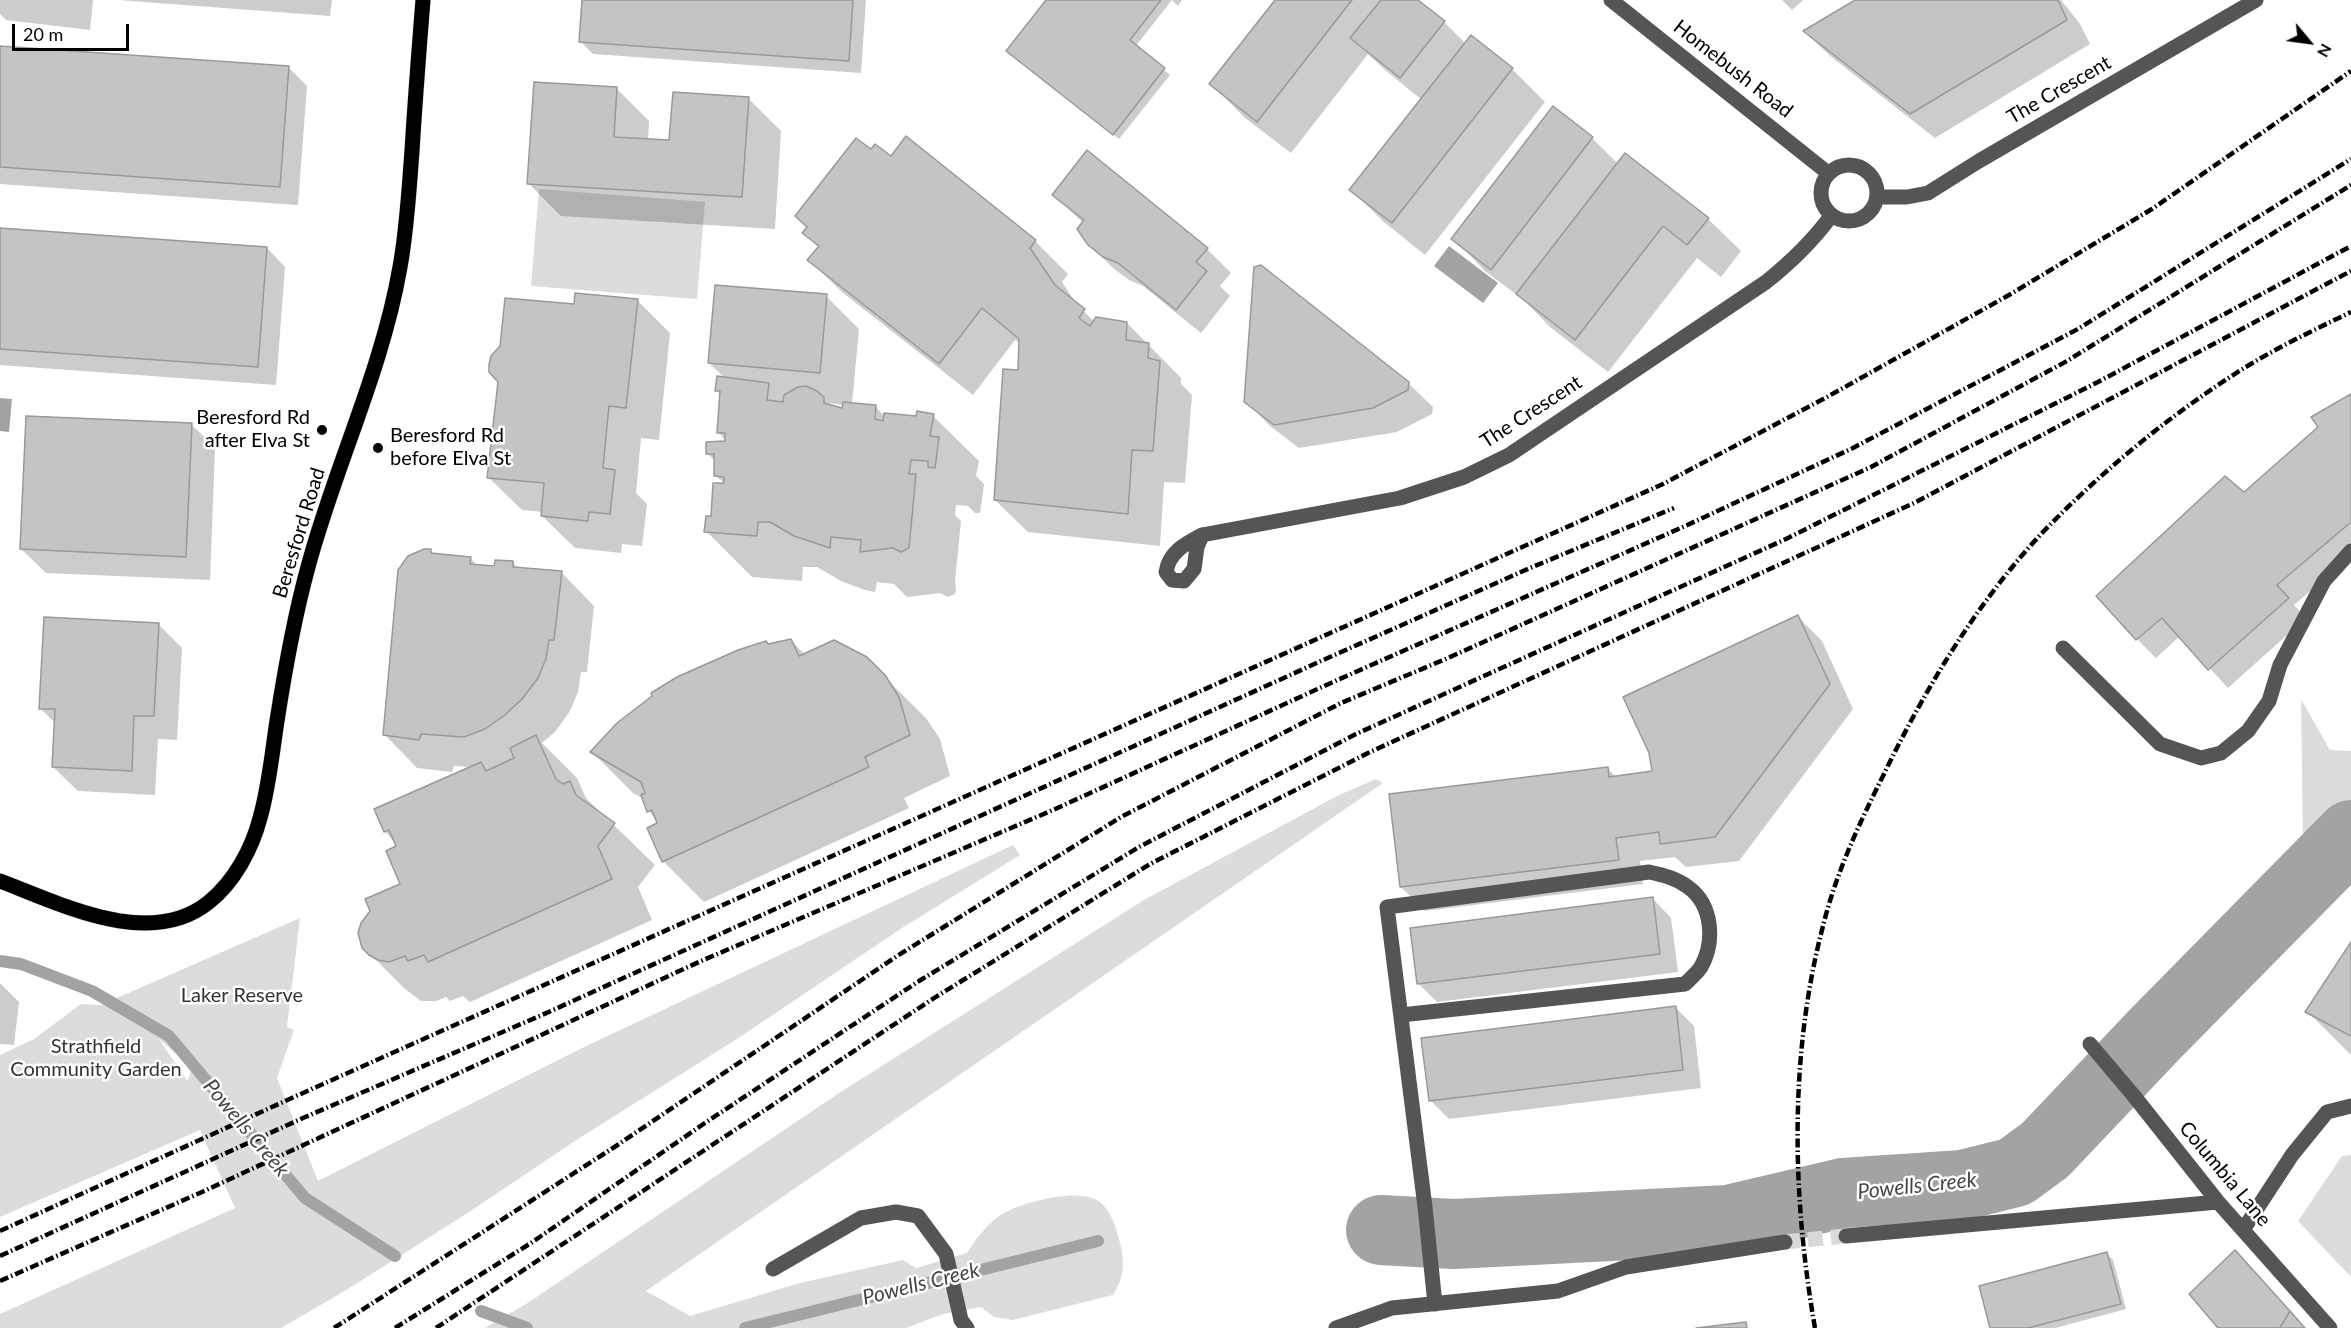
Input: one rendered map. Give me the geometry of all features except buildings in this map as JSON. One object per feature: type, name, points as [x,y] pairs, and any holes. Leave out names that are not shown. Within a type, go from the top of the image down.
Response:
[{"type":"main road","name":"Beresford Road","points":[[0,881],[84,912],[124,922],[154,924],[184,918],[210,902],[232,878],[249,849],[262,808],[293,624],[322,513],[364,404],[384,338],[400,266],[408,199],[423,0]]},
{"type":"street","name":"Homebush Road","points":[[1611,0],[1722,86],[1828,173]]},
{"type":"street","name":"The Crescent","points":[[1877,197],[1907,197],[1928,193],[2256,0]]},
{"type":"street","points":[[1844,164],[1861,167],[1874,179],[1877,197],[1868,214],[1849,222],[1831,216],[1824,208],[1820,190],[1828,173],[1844,164]]},
{"type":"street","name":"The Crescent","points":[[1202,535],[1400,498],[1464,477],[1509,455],[1766,282],[1795,258],[1831,216]]},
{"type":"street","points":[[2063,648],[2160,744],[2200,758],[2221,753],[2248,731],[2269,701],[2280,665],[2319,590],[2324,581],[2351,551]]},
{"type":"street","points":[[1401,1016],[1685,984],[1700,969],[1708,951],[1710,924],[1703,902],[1689,887],[1672,878],[1649,872],[1387,908],[1425,1206],[1435,1304]]},
{"type":"street","name":"Columbia Lane","points":[[2090,1044],[2218,1202],[2331,1328]]},
{"type":"street","points":[[2243,1230],[2292,1155],[2327,1112],[2351,1106]]},
{"type":"street","points":[[1846,1236],[2218,1202]]},
{"type":"street","points":[[773,1269],[861,1218],[896,1212],[918,1216],[946,1254],[964,1324]]},
{"type":"street","points":[[1336,1328],[1392,1308],[1558,1291],[1626,1267],[1785,1242]]},
{"type":"green space","points":[[539,189],[705,202],[697,299],[531,286]]},
{"type":"green space","points":[[2301,699],[2330,750],[2351,751],[2351,807],[2340,810],[2303,846]]},
{"type":"green space","points":[[1376,779],[1383,783],[646,1291],[690,1316],[800,1283],[903,1260],[916,1268],[967,1253],[988,1225],[998,1216],[1013,1209],[1053,1198],[1081,1196],[1101,1203],[1116,1229],[1123,1268],[1113,1295],[1013,1320],[994,1317],[981,1307],[943,1314],[906,1328],[485,1328],[526,1304],[836,1095],[1144,900],[1339,795]]},
{"type":"green space","points":[[1013,845],[1020,855],[902,928],[737,1039],[578,1139],[466,1214],[348,1289],[281,1328],[0,1328],[0,1314],[235,1208],[200,1130],[0,1217],[0,1055],[34,1039],[81,1004],[116,1006],[110,1001],[300,918],[287,1027],[294,1030],[277,1078],[318,1181],[580,1049]],"holes":[[[158,1038],[192,1068],[187,1080]]]},
{"type":"green space","points":[[2351,1155],[2351,1277],[2298,1221],[2342,1156]]},
{"type":"shaded area","points":[[1449,246],[1498,283],[1483,303],[1434,266]]},
{"type":"shaded area","points":[[0,398],[12,399],[9,432],[0,431]]},
{"type":"waterway","name":"Powells Creek","points":[[1381,1230],[1454,1234],[1728,1220],[1843,1193],[1963,1185],[2015,1172],[2045,1150],[2155,1034],[2351,835]]},
{"type":"waterway","name":"Powells Creek","points":[[0,961],[21,964],[92,991],[169,1036],[305,1198],[395,1256]]},
{"type":"waterway","name":"Powells Creek","points":[[745,1328],[1098,1241]]},
{"type":"waterway","name":"Powells Creek","points":[[481,1311],[527,1328]]},
{"type":"tunnel","points":[[1785,1242],[1846,1236]]},
{"type":"railway","points":[[0,1231],[1663,484],[1827,397],[2009,295],[2152,209],[2351,71]]},
{"type":"railway","points":[[0,1281],[202,1192],[701,961],[1053,810],[1333,682],[1683,527],[1853,448],[2078,329],[2351,159]]},
{"type":"railway","points":[[334,1328],[616,1146],[897,956],[1121,817],[1341,703],[1448,658],[1871,467],[2067,361],[2351,185]]},
{"type":"railway","points":[[395,1328],[531,1243],[702,1125],[919,981],[1139,847],[1356,734],[1786,539],[2098,382],[2351,246]]},
{"type":"railway","points":[[436,1328],[931,1000],[1150,864],[1368,753],[1914,503],[2351,271]]},
{"type":"railway","points":[[1815,1328],[1807,1278],[1798,1177],[1799,1075],[1804,1025],[1812,975],[1834,887],[1857,831],[1899,743],[1954,648],[1996,587],[2043,532],[2089,487],[2163,425],[2215,387],[2268,354],[2351,312]]},
{"type":"railway","points":[[0,1256],[303,1118],[542,1015],[1321,661],[1530,568],[1674,508]]},
{"type":"place","name":"Beresford Rd after Elva St","points":[[322,430]]},
{"type":"place","name":"Beresford Rd before Elva St","points":[[378,448]]},
{"type":"park label","name":"Laker Reserve","points":[[242,996]]},
{"type":"park label","name":"Strathfield Community Garden","points":[[96,1058]]}]
